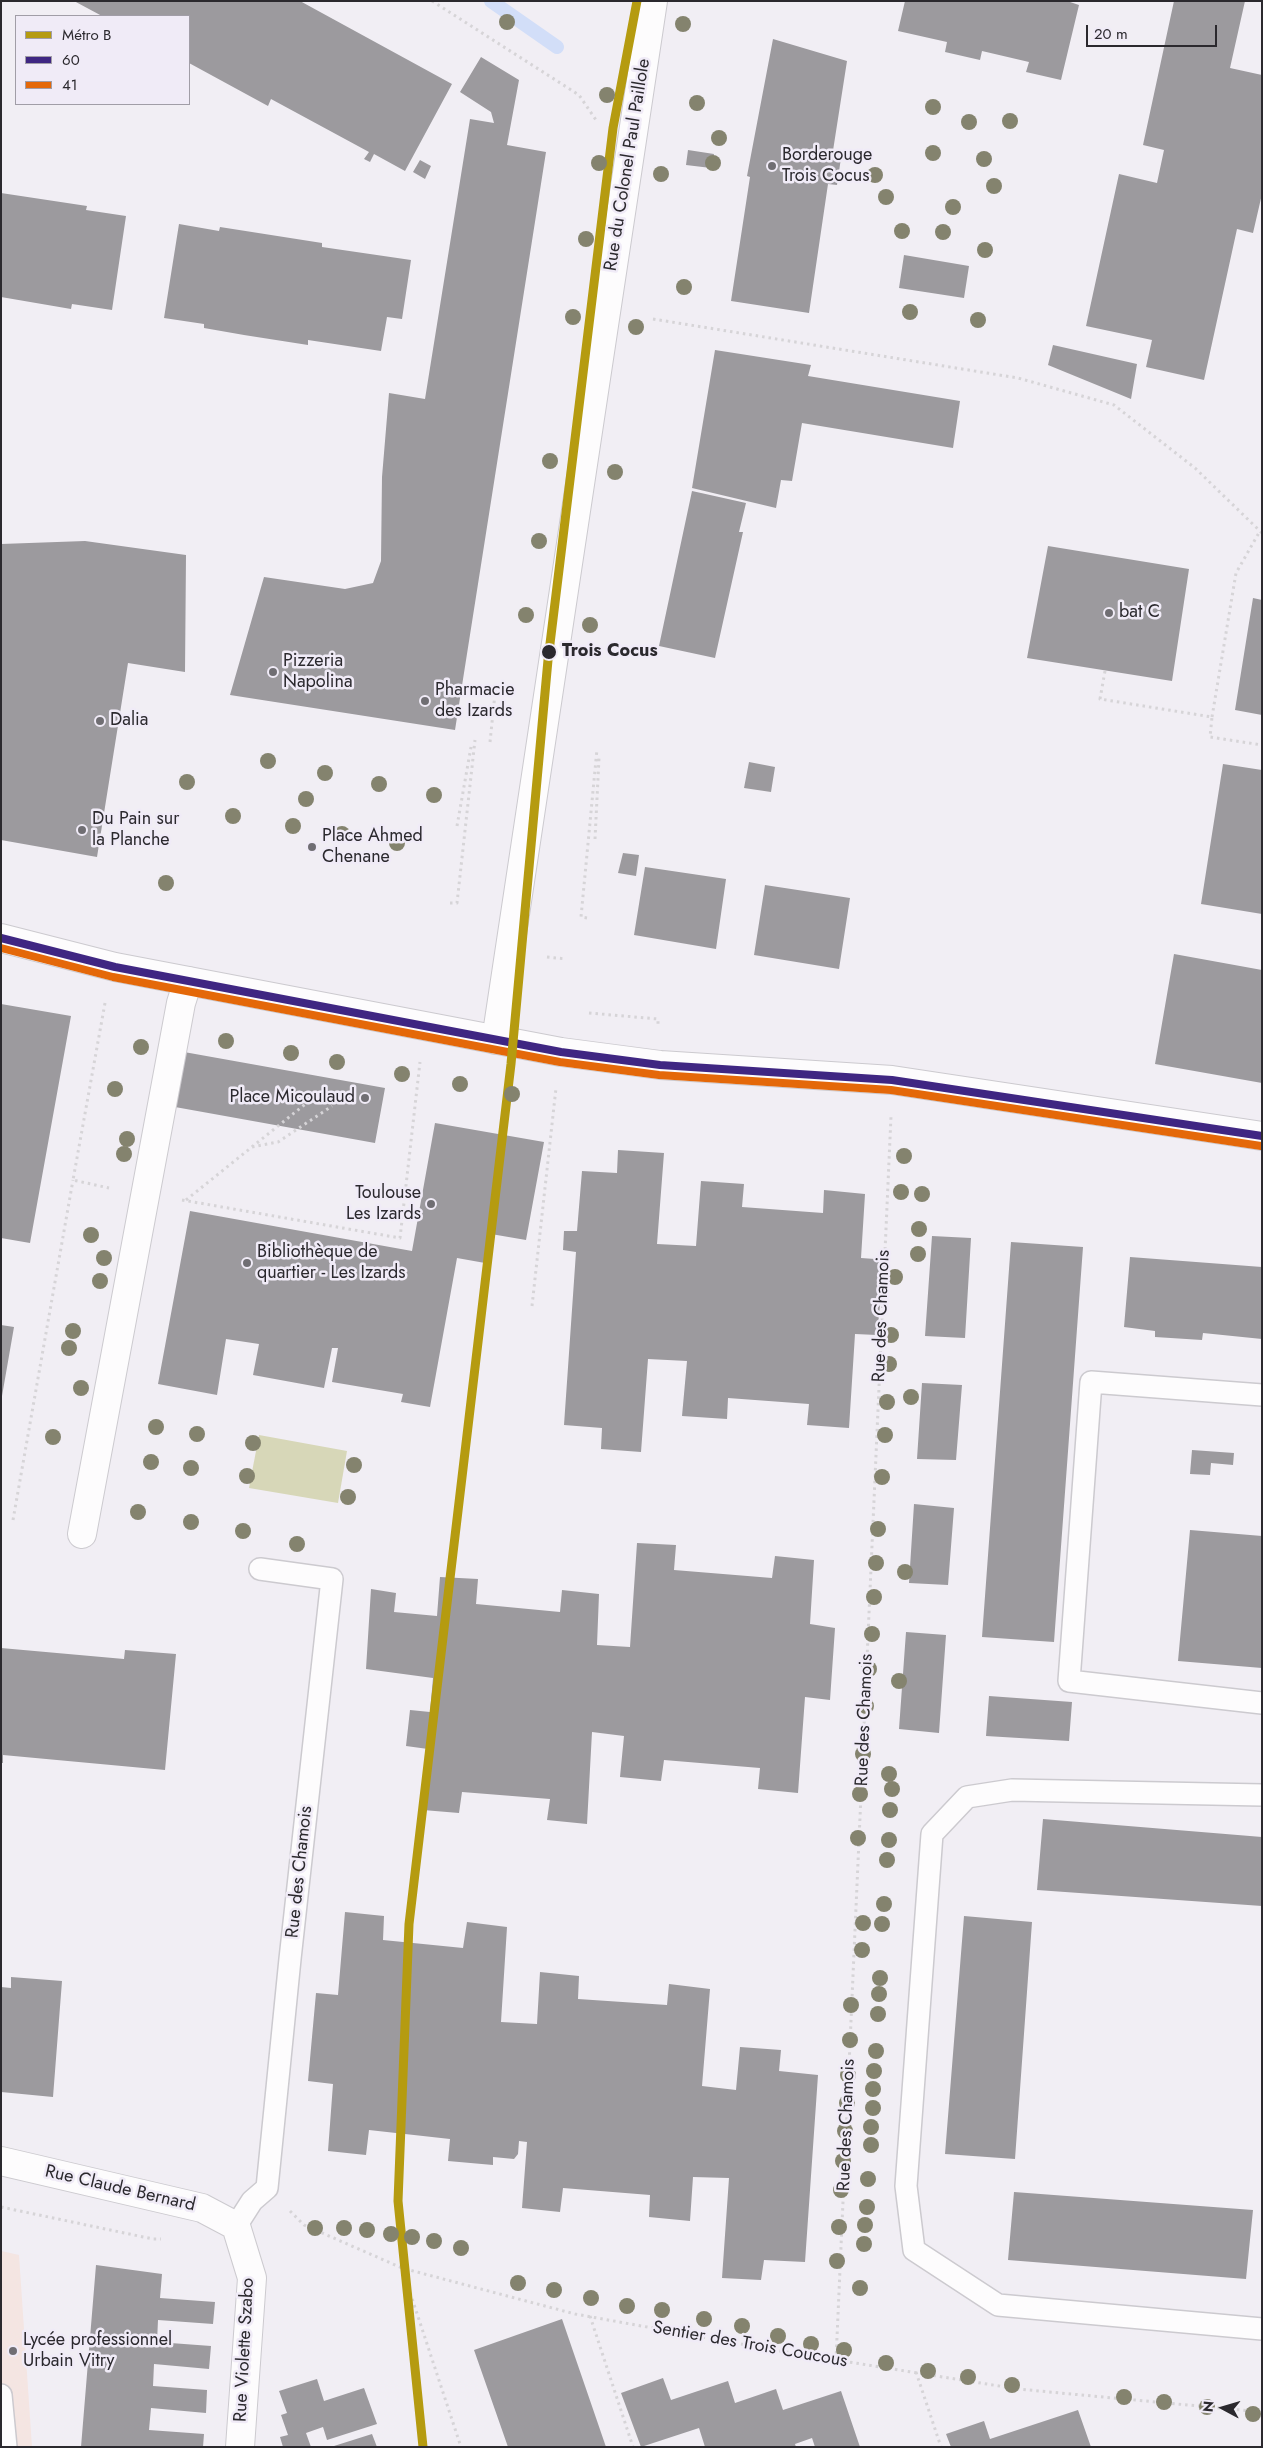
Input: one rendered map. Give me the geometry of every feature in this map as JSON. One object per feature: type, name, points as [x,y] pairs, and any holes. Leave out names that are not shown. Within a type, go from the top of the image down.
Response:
[{"type":"street","name":"Rue du Colonel Paul Paillole","points":[[496,1040],[653,1]]},
{"type":"street","points":[[1,938],[115,967],[496,1040],[660,1065],[892,1080],[1262,1136]]},
{"type":"street","points":[[82,1534],[181,1003],[188,981]]},
{"type":"street","name":"Rue Claude Bernard","points":[[1,2161],[202,2208],[236,2226]]},
{"type":"street","name":"Rue Violette Szabo","points":[[236,2226],[252,2278],[240,2447]]},
{"type":"lane","points":[[1262,1395],[1091,1382],[1069,1680],[1262,1703]]},
{"type":"lane","name":"Rue des Chamois","points":[[260,1569],[332,1579],[267,2188]]},
{"type":"lane","points":[[1262,1795],[1012,1790],[967,1797],[932,1834],[906,2186],[914,2250],[998,2305],[1262,2329]]},
{"type":"lane","points":[[236,2226],[252,2201],[267,2188]]},
{"type":"lane","points":[[1,2395],[6,2447]]},
{"type":"path","points":[[432,1],[579,95],[601,126]]},
{"type":"path","points":[[653,319],[1018,378],[1114,405],[1195,468],[1261,532],[1236,573],[1210,737],[1262,745]]},
{"type":"path","points":[[1105,671],[1100,700],[1212,717]]},
{"type":"path","points":[[490,742],[496,684]]},
{"type":"path","points":[[450,903],[457,904],[475,740]]},
{"type":"path","points":[[457,826],[470,748]]},
{"type":"path","points":[[587,918],[580,917],[598,748]]},
{"type":"path","points":[[594,840],[599,758]]},
{"type":"path","points":[[546,957],[566,959]]},
{"type":"path","points":[[13,1520],[106,1000]]},
{"type":"path","points":[[589,1013],[658,1019]]},
{"type":"path","points":[[73,1180],[145,1195],[400,1238],[420,1058]]},
{"type":"path","name":"Rue des Chamois","points":[[836,2360],[892,1080]]},
{"type":"path","points":[[532,1306],[556,1084]]},
{"type":"path","points":[[186,1201],[324,1089]]},
{"type":"path","points":[[251,1147],[278,1142],[332,1106]]},
{"type":"path","name":"Sentier des Trois Coucous","points":[[267,2188],[304,2225],[402,2268],[590,2316],[836,2360],[1018,2389],[1262,2412]]},
{"type":"path","points":[[1,2207],[153,2239],[163,2239]]},
{"type":"path","points":[[402,2268],[461,2447]]},
{"type":"path","points":[[590,2316],[633,2447]]},
{"type":"path","points":[[916,2372],[941,2447]]},
{"type":"shaded area","name":"Lycée professionnel Urbain Vitry","points":[[1,2251],[19,2255],[32,2447],[1,2447]]},
{"type":"green space","points":[[259,1435],[347,1451],[338,1503],[249,1488]]},
{"type":"building","points":[[74,1],[300,1],[452,84],[405,171],[374,154],[370,162],[364,159],[369,152],[271,99],[268,106],[190,64],[190,15],[100,15]]},
{"type":"building","points":[[905,1],[1067,1],[1079,5],[1061,80],[1026,72],[1029,62],[982,51],[980,60],[945,52],[947,42],[898,31]]},
{"type":"building","points":[[1174,1],[1245,1],[1230,68],[1262,75],[1262,194],[1253,233],[1237,229],[1204,380],[1146,367],[1152,340],[1086,326],[1119,174],[1157,183],[1164,150],[1143,145]]},
{"type":"building","points":[[773,39],[847,61],[832,157],[841,158],[837,185],[828,184],[809,313],[731,301],[750,177],[747,176]]},
{"type":"building","points":[[481,57],[519,80],[507,145],[546,152],[455,730],[230,695],[264,577],[345,589],[373,583],[381,561],[382,477],[389,393],[425,399],[470,119],[494,123],[491,112],[460,92]]},
{"type":"building","points":[[688,150],[714,154],[711,168],[686,165]]},
{"type":"building","points":[[420,160],[431,166],[425,179],[413,172]]},
{"type":"building","points":[[1,193],[87,206],[86,210],[126,216],[112,310],[72,304],[71,309],[1,297]]},
{"type":"building","points":[[179,224],[219,231],[220,227],[322,243],[322,247],[411,260],[402,319],[387,317],[381,351],[308,340],[308,345],[204,328],[204,324],[164,318]]},
{"type":"building","points":[[904,255],[969,266],[964,298],[899,288]]},
{"type":"building","points":[[1053,345],[1137,364],[1131,399],[1048,365]]},
{"type":"building","points":[[715,350],[811,365],[808,376],[960,401],[953,448],[802,423],[792,481],[781,480],[776,508],[692,488]]},
{"type":"building","points":[[692,491],[746,503],[739,532],[743,532],[715,658],[659,646]]},
{"type":"building","points":[[85,541],[186,555],[185,672],[128,663],[97,857],[1,840],[1,544]]},
{"type":"building","name":"bat C","points":[[1048,546],[1189,569],[1172,681],[1027,658]]},
{"type":"building","points":[[1253,598],[1262,600],[1262,715],[1235,710]]},
{"type":"building","points":[[749,762],[775,767],[771,792],[744,788]]},
{"type":"building","points":[[1223,764],[1262,770],[1262,914],[1201,904]]},
{"type":"building","points":[[623,853],[639,855],[636,876],[618,873]]},
{"type":"building","points":[[645,867],[726,879],[716,949],[634,935]]},
{"type":"building","points":[[765,885],[850,898],[839,969],[754,955]]},
{"type":"building","points":[[1174,954],[1262,970],[1262,1083],[1155,1064]]},
{"type":"building","points":[[1,1004],[71,1016],[30,1243],[1,1238]]},
{"type":"building","points":[[184,1052],[385,1088],[375,1143],[175,1107]]},
{"type":"building","points":[[435,1123],[544,1142],[526,1240],[491,1234],[485,1263],[457,1258],[430,1407],[401,1402],[403,1394],[332,1382],[338,1348],[332,1348],[324,1388],[253,1375],[259,1344],[226,1339],[217,1395],[158,1384],[190,1211],[412,1251]]},
{"type":"building","points":[[618,1150],[664,1153],[657,1244],[696,1246],[701,1181],[744,1184],[742,1207],[823,1213],[824,1190],[865,1194],[861,1258],[889,1260],[887,1297],[881,1296],[877,1335],[855,1334],[849,1428],[807,1425],[809,1404],[728,1398],[727,1419],[682,1416],[687,1361],[648,1359],[641,1452],[601,1449],[602,1428],[564,1425],[576,1252],[563,1250],[564,1231],[577,1231],[582,1171],[617,1173]]},
{"type":"building","points":[[932,1236],[971,1238],[965,1338],[925,1336]]},
{"type":"building","points":[[1011,1242],[1083,1247],[1054,1642],[982,1637]]},
{"type":"building","points":[[1130,1257],[1262,1267],[1262,1339],[1203,1333],[1202,1340],[1155,1337],[1155,1331],[1124,1327]]},
{"type":"building","points":[[1,1325],[14,1327],[2,1396],[1,1396]]},
{"type":"building","points":[[922,1383],[962,1385],[956,1460],[917,1459]]},
{"type":"building","points":[[1192,1450],[1234,1453],[1233,1465],[1211,1463],[1210,1475],[1190,1474]]},
{"type":"building","points":[[914,1504],[954,1508],[948,1585],[909,1583]]},
{"type":"building","points":[[1190,1530],[1262,1536],[1262,1668],[1178,1661]]},
{"type":"building","points":[[637,1543],[676,1545],[674,1570],[772,1578],[775,1556],[814,1560],[810,1624],[835,1628],[830,1700],[805,1697],[798,1793],[758,1789],[760,1768],[664,1760],[661,1781],[620,1777],[624,1736],[592,1732],[587,1824],[547,1820],[550,1799],[462,1792],[459,1813],[423,1810],[428,1749],[406,1746],[410,1710],[430,1712],[433,1678],[366,1669],[371,1589],[396,1593],[394,1612],[437,1616],[440,1577],[478,1579],[476,1604],[560,1612],[562,1590],[599,1594],[597,1645],[630,1647]]},
{"type":"building","points":[[906,1632],[946,1635],[939,1733],[899,1729]]},
{"type":"building","points":[[1,1648],[124,1659],[125,1650],[176,1654],[165,1770],[3,1755],[3,1763],[1,1763]]},
{"type":"building","points":[[989,1696],[1072,1702],[1069,1741],[986,1736]]},
{"type":"building","points":[[1043,1819],[1262,1837],[1262,1906],[1037,1890]]},
{"type":"building","points":[[345,1912],[384,1916],[383,1940],[463,1948],[467,1922],[507,1927],[501,2022],[537,2024],[540,1972],[579,1976],[578,1999],[667,2005],[669,1984],[710,1989],[702,2086],[736,2090],[740,2047],[781,2050],[779,2071],[818,2075],[805,2262],[764,2260],[761,2280],[722,2278],[729,2178],[693,2177],[690,2221],[649,2217],[650,2195],[563,2188],[560,2212],[522,2208],[527,2142],[519,2141],[518,2154],[514,2159],[493,2157],[493,2165],[448,2161],[450,2139],[369,2130],[366,2155],[328,2151],[333,2084],[308,2081],[316,1993],[338,1995]]},
{"type":"building","points":[[964,1916],[1032,1922],[1015,2159],[945,2154]]},
{"type":"building","points":[[11,1977],[62,1981],[53,2097],[1,2092],[1,1987],[11,1988]]},
{"type":"building","points":[[1014,2192],[1253,2210],[1246,2279],[1008,2260]]},
{"type":"building","points":[[96,2265],[162,2274],[160,2298],[215,2302],[213,2324],[158,2320],[157,2342],[211,2346],[209,2369],[154,2364],[153,2386],[207,2390],[206,2413],[151,2408],[149,2430],[204,2434],[203,2447],[81,2447]]},
{"type":"building","points":[[562,2319],[606,2447],[508,2447],[474,2350]]},
{"type":"building","points":[[663,2378],[671,2400],[728,2381],[735,2403],[776,2389],[783,2410],[841,2391],[860,2447],[815,2447],[812,2438],[795,2444],[796,2447],[705,2447],[699,2428],[641,2447],[621,2393]]},
{"type":"building","points":[[317,2379],[324,2401],[364,2388],[377,2424],[327,2440],[323,2427],[306,2433],[311,2447],[283,2447],[280,2437],[288,2435],[281,2415],[287,2413],[279,2391]]},
{"type":"building","points":[[1078,2410],[1091,2447],[951,2447],[946,2434],[984,2421],[990,2439]]},
{"type":"building","points":[[372,2434],[377,2447],[334,2446]]},
{"type":"waterway","points":[[491,1],[557,47]]},
{"type":"metro line","name":"B","points":[[423,2447],[398,2201],[409,1924],[511,1064],[548,660],[613,128],[637,1]]},
{"type":"transit line","name":"60","points":[[1,938],[115,967],[561,1052],[660,1065],[892,1080],[1262,1136]]},
{"type":"transit line","name":"41","points":[[1,948],[113,977],[560,1062],[659,1075],[891,1090],[1261,1146]]},
{"type":"place","name":"Borderouge Trois Cocus","points":[[772,166]]},
{"type":"place","name":"bat C","points":[[1109,613]]},
{"type":"place","name":"Trois Cocus","points":[[549,652]]},
{"type":"place","name":"Pizzeria Napolina","points":[[273,672]]},
{"type":"place","name":"Pharmacie des Izards","points":[[425,701]]},
{"type":"place","name":"Dalia","points":[[100,721]]},
{"type":"place","name":"Du Pain sur la Planche","points":[[82,830]]},
{"type":"place","name":"Place Ahmed Chenane","points":[[312,847]]},
{"type":"place","name":"Place Micoulaud","points":[[365,1098]]},
{"type":"place","name":"Toulouse Les Izards","points":[[431,1204]]},
{"type":"place","name":"Bibliothèque de quartier - Les Izards","points":[[247,1263]]},
{"type":"place","name":"Lycée professionnel Urbain Vitry","points":[[13,2351]]}]
